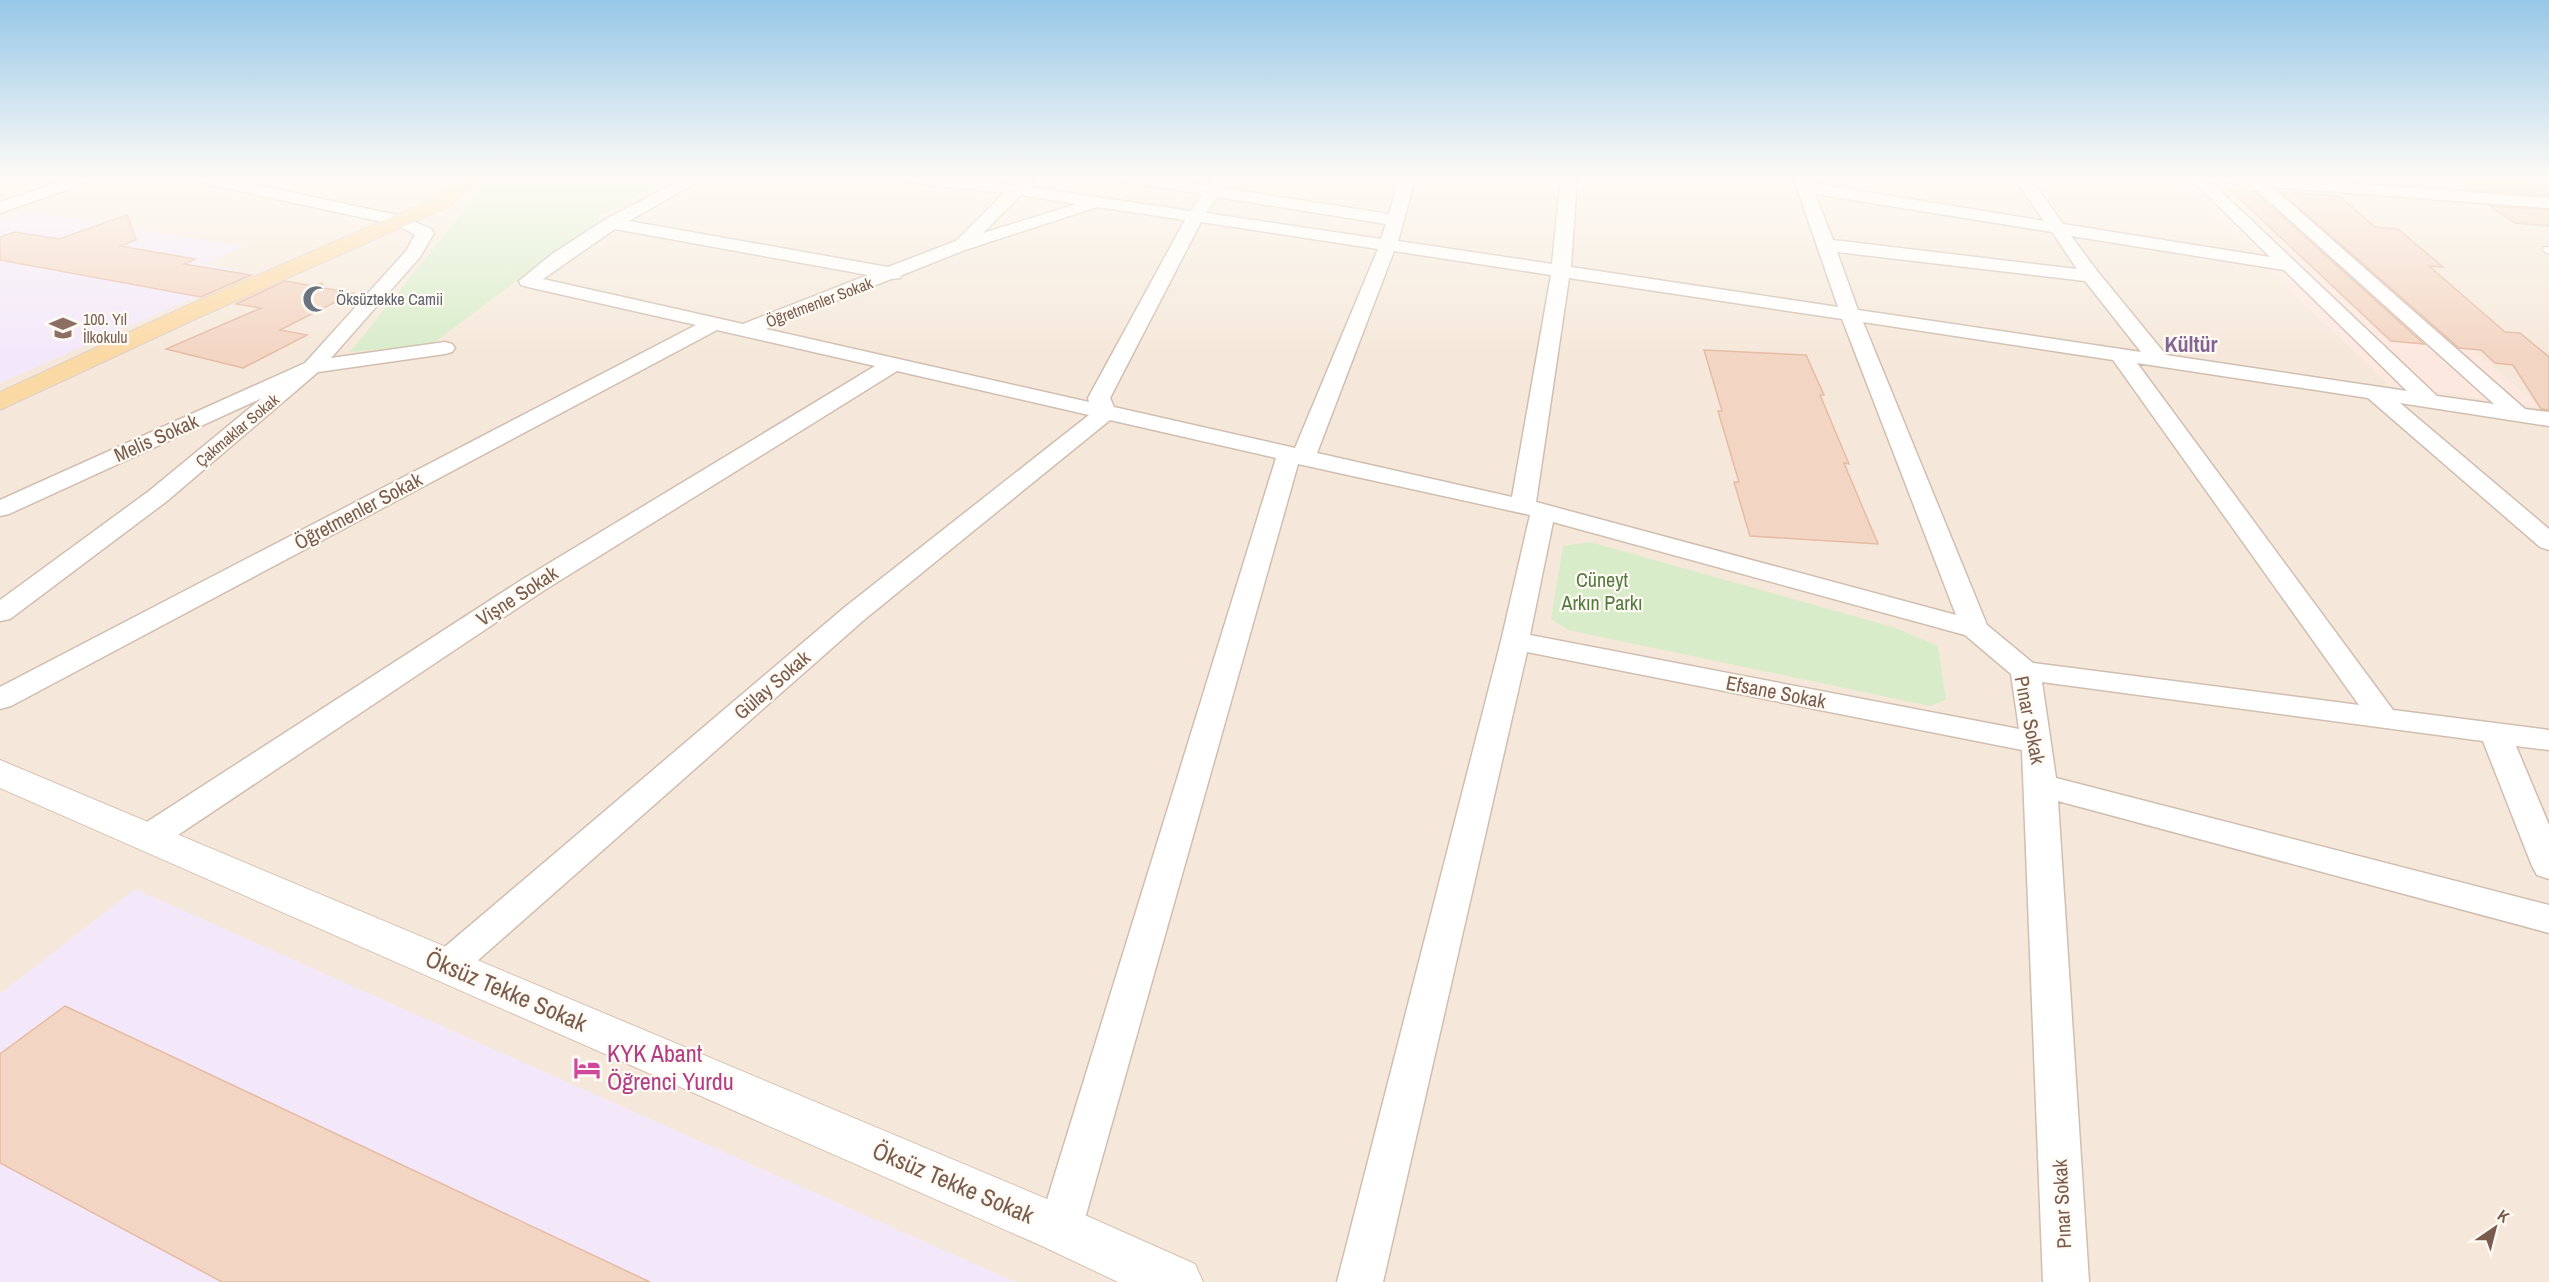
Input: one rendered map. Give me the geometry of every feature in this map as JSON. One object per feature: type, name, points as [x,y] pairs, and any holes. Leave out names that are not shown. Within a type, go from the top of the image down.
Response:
[{"type":"main road","points":[[0,402],[192,312],[368,236]]},
{"type":"main road","name":"Öksüz Tekke Sokak","points":[[0,773],[1060,1229],[1176,1282]]},
{"type":"street","name":"Çakmaklar Sokak","points":[[0,614],[158,496],[312,367],[414,253],[423,236]]},
{"type":"street","points":[[593,236],[558,258],[528,281],[1533,509],[1975,629]]},
{"type":"street","points":[[678,236],[893,274]]},
{"type":"street","points":[[960,246],[970,236]]},
{"type":"street","name":"Öğretmenler Sokak","points":[[745,330],[992,236]]},
{"type":"street","points":[[1106,413],[1099,398],[1185,236]]},
{"type":"street","points":[[1328,236],[2549,418]]},
{"type":"street","points":[[1060,1229],[1296,456],[1391,236]]},
{"type":"street","points":[[1360,1282],[1515,642],[1533,509],[1564,236]]},
{"type":"street","name":"Pınar Sokak","points":[[1823,236],[1850,314],[1975,629],[2025,671],[2037,743],[2041,785],[2066,1282]]},
{"type":"street","points":[[2062,236],[2091,276],[2160,360]]},
{"type":"street","points":[[2113,236],[2291,266]]},
{"type":"street","points":[[2259,236],[2430,401]]},
{"type":"street","points":[[2317,236],[2518,414]]},
{"type":"street","points":[[1826,245],[2091,276]]},
{"type":"street","name":"Öğretmenler Sokak","points":[[0,699],[715,323]]},
{"type":"street","points":[[312,367],[445,348]]},
{"type":"street","points":[[2119,354],[2383,717]]},
{"type":"street","name":"Vişne Sokak","points":[[148,838],[533,585],[892,364]]},
{"type":"street","name":"Melis Sokak","points":[[0,509],[312,367]]},
{"type":"street","points":[[2375,393],[2549,542]]},
{"type":"street","name":"Gülay Sokak","points":[[447,966],[855,613],[1106,413]]},
{"type":"street","name":"Efsane Sokak","points":[[1515,642],[2037,743]]},
{"type":"street","points":[[2025,671],[2549,740]]},
{"type":"street","points":[[2494,731],[2549,866]]},
{"type":"street","points":[[2041,785],[2549,919]]},
{"type":"shaded area","points":[[0,236],[2549,236],[2549,1282],[0,1282]]},
{"type":"shaded area","name":"100. Yıl İlkokulu","points":[[0,236],[179,236],[244,247],[203,264],[250,273],[0,383]]},
{"type":"shaded area","points":[[2076,236],[2148,236],[2256,253],[2237,236],[2339,236],[2540,407],[2389,385],[2267,269]]},
{"type":"shaded area","points":[[135,889],[1015,1282],[0,1282],[0,994]]},
{"type":"green space","points":[[444,236],[580,236],[431,345],[350,352]]},
{"type":"green space","name":"Cüneyt Arkın Parkı","points":[[1590,542],[1893,627],[1938,646],[1946,700],[1930,706],[1568,630],[1551,619],[1563,546]]},
{"type":"building","name":"100. Yıl İlkokulu","points":[[39,236],[59,239],[68,236],[134,236],[136,240],[120,246],[195,259],[184,264],[251,275],[201,297],[0,260],[0,237]]},
{"type":"building","points":[[2279,236],[2304,236],[2424,344],[2391,341]]},
{"type":"building","points":[[2331,236],[2406,236],[2443,267],[2429,266],[2505,332],[2520,333],[2549,357],[2549,410],[2541,409],[2513,365],[2495,363],[2481,350],[2459,348]]},
{"type":"building","points":[[285,281],[313,286],[322,283],[324,288],[353,293],[280,330],[307,335],[243,368],[166,349],[261,308],[236,304]]},
{"type":"building","points":[[1704,350],[1806,355],[1824,395],[1820,395],[1849,464],[1844,463],[1878,544],[1750,536],[1734,482],[1739,482],[1718,411],[1722,411]]},
{"type":"building","points":[[65,1006],[650,1282],[222,1282],[0,1163],[0,1054]]},
{"type":"place","name":"Öksüztekke Camii","points":[[316,299]]},
{"type":"place","name":"100. Yıl İlkokulu","points":[[63,328]]},
{"type":"place","name":"KYK Abant Öğrenci Yurdu","points":[[587,1068]]},
{"type":"district","name":"Kültür","points":[[2191,344]]}]
